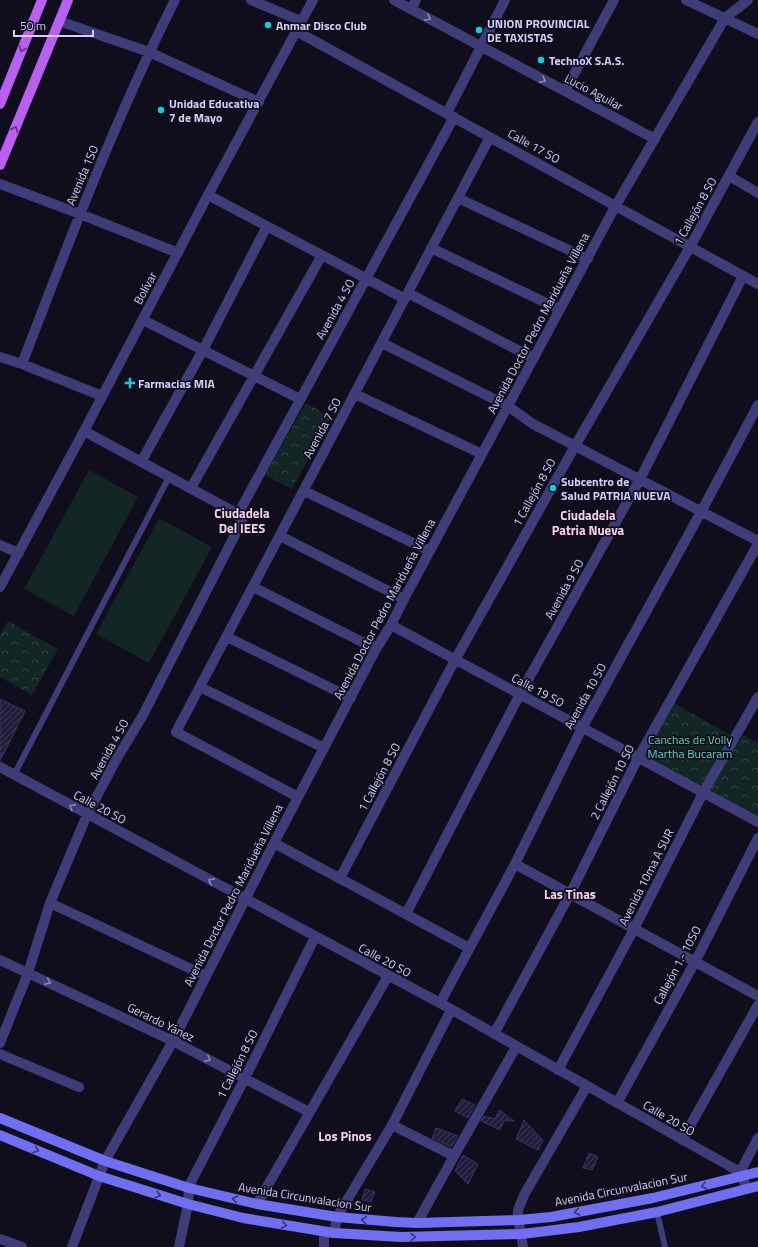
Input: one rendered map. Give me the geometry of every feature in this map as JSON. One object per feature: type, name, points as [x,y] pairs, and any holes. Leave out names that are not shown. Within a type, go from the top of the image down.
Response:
[{"type":"main road","points":[[0,104],[2,92],[42,0]]},
{"type":"main road","points":[[0,165],[68,0]]},
{"type":"main road","name":"Avenida Circunvalacion Sur","points":[[0,1118],[105,1161],[189,1188],[256,1204],[337,1217],[417,1224],[519,1220],[551,1217],[653,1198],[741,1174],[758,1172]]},
{"type":"main road","points":[[0,1135],[99,1176],[188,1204],[243,1218],[329,1233],[401,1237],[522,1234],[579,1227],[657,1212],[758,1186]]},
{"type":"street","name":"Avenida 1SO","points":[[22,364],[80,214],[149,52],[175,0]]},
{"type":"street","points":[[251,0],[301,22]]},
{"type":"street","name":"Bolívar","points":[[0,587],[313,0]]},
{"type":"street","name":"Lucio Aguilar","points":[[394,0],[414,5],[481,46],[655,140]]},
{"type":"street","name":"Avenida 4 SO","points":[[0,1043],[28,973],[50,903],[88,815],[116,760],[143,715],[240,517],[300,399],[366,279],[450,115],[481,46],[505,0]]},
{"type":"street","points":[[565,92],[614,0]]},
{"type":"street","points":[[686,0],[758,34]]},
{"type":"street","name":"Avenida Doctor Pedro Maridueña Villena","points":[[72,1247],[105,1161],[173,1041],[274,843],[376,649],[391,625],[559,310],[616,205],[725,18],[748,0]]},
{"type":"street","points":[[59,20],[149,52],[259,102]]},
{"type":"street","name":"Calle 17 SO","points":[[296,31],[758,284]]},
{"type":"street","name":"1 Callejón 8 SO","points":[[340,878],[456,660],[575,446],[690,247],[758,122]]},
{"type":"street","name":"Avenida 7 SO","points":[[298,797],[176,732],[490,137]]},
{"type":"street","points":[[729,176],[758,193]]},
{"type":"street","points":[[0,184],[178,253]]},
{"type":"street","points":[[208,195],[366,279],[407,296],[533,358]]},
{"type":"street","points":[[458,198],[588,259]]},
{"type":"street","points":[[141,462],[203,350],[267,226]]},
{"type":"street","points":[[431,248],[559,310]]},
{"type":"street","points":[[191,488],[322,255]]},
{"type":"street","name":"Avenida 9 SO","points":[[406,914],[520,694],[640,479],[743,276]]},
{"type":"street","points":[[143,320],[300,399]]},
{"type":"street","points":[[382,343],[508,406],[533,424],[640,479],[758,543]]},
{"type":"street","points":[[0,357],[22,364],[102,396]]},
{"type":"street","points":[[355,394],[482,454]]},
{"type":"street","name":"Avenida 10 SO","points":[[440,1004],[515,864],[582,728],[702,512],[758,405]]},
{"type":"street","points":[[84,431],[191,488],[240,517]]},
{"type":"street","points":[[304,491],[430,551]]},
{"type":"street","points":[[280,536],[404,599]]},
{"type":"street","name":"2 Callejón 10 SO","points":[[494,1034],[570,894],[638,758],[758,543]]},
{"type":"street","points":[[0,545],[19,553]]},
{"type":"street","points":[[253,587],[376,649]]},
{"type":"street","name":"Calle 19 SO","points":[[391,625],[758,822]]},
{"type":"street","points":[[227,636],[351,698]]},
{"type":"street","points":[[200,687],[324,748]]},
{"type":"street","name":"Avenida 10ma A SUR","points":[[558,1070],[634,929],[703,793],[758,698]]},
{"type":"street","name":"Calle 20 SO","points":[[0,767],[451,1010],[741,1174]]},
{"type":"street","name":"Callejón 1.- 10SO","points":[[617,1103],[695,962],[758,838]]},
{"type":"street","points":[[274,843],[470,948]]},
{"type":"street","points":[[515,864],[758,996]]},
{"type":"street","points":[[50,903],[206,976]]},
{"type":"street","name":"1 Callejón 8 SO","points":[[188,1204],[189,1188],[315,938]]},
{"type":"street","name":"Gerardo Yánez","points":[[0,960],[173,1041],[309,1112]]},
{"type":"street","points":[[256,1204],[388,976]]},
{"type":"street","points":[[682,1140],[758,1005]]},
{"type":"street","points":[[324,1247],[337,1217],[392,1124],[451,1010]]},
{"type":"street","points":[[417,1224],[516,1046]]},
{"type":"street","points":[[0,1054],[79,1087]]},
{"type":"street","points":[[523,1247],[518,1213],[524,1195],[587,1086]]},
{"type":"street","points":[[392,1124],[454,1156]]},
{"type":"street","points":[[747,1189],[741,1174],[758,1138]]},
{"type":"street","points":[[180,1247],[188,1204]]},
{"type":"street","points":[[0,1239],[22,1247]]},
{"type":"lane","points":[[14,775],[169,477]]},
{"type":"lane","points":[[657,1212],[665,1247]]},
{"type":"green space","points":[[306,403],[331,417],[292,489],[265,475]]},
{"type":"green space","points":[[89,470],[138,497],[74,616],[24,589]]},
{"type":"green space","points":[[159,518],[212,547],[149,663],[96,634]]},
{"type":"green space","points":[[8,621],[58,649],[32,695],[0,677],[0,635]]},
{"type":"green space","name":"Canchas de Volly Martha Bucaram","points":[[674,703],[732,736],[702,787],[645,757]]},
{"type":"green space","points":[[743,735],[758,743],[758,817],[709,791]]},
{"type":"building","points":[[0,699],[25,711],[0,761]]},
{"type":"building","points":[[462,1099],[475,1105],[468,1118],[455,1111]]},
{"type":"building","points":[[499,1110],[514,1121],[504,1121],[500,1130],[481,1121],[484,1116],[495,1119]]},
{"type":"building","points":[[524,1120],[543,1140],[538,1150],[516,1139]]},
{"type":"building","points":[[436,1128],[458,1136],[451,1147],[432,1138]]},
{"type":"building","points":[[589,1153],[598,1157],[592,1170],[583,1168]]},
{"type":"building","points":[[463,1155],[478,1164],[468,1184],[455,1171]]},
{"type":"building","points":[[365,1189],[375,1192],[371,1202],[362,1200]]},
{"type":"place","name":"Anmar Disco Club","points":[[268,25]]},
{"type":"place","name":"UNION PROVINCIAL DE TAXISTAS","points":[[479,30]]},
{"type":"place","name":"TechnoX S.A.S.","points":[[541,60]]},
{"type":"place","name":"Unidad Educativa 7 de Mayo","points":[[161,110]]},
{"type":"place","name":"Farmacias MIA","points":[[130,383]]},
{"type":"place","name":"Subcentro de Salud PATRIA NUEVA","points":[[553,488]]},
{"type":"district","name":"Ciudadela Del IEES","points":[[242,520]]},
{"type":"district","name":"Ciudadela Patria Nueva","points":[[588,522]]},
{"type":"district","name":"Las Tinas","points":[[570,894]]},
{"type":"district","name":"Los Pinos","points":[[345,1136]]}]
